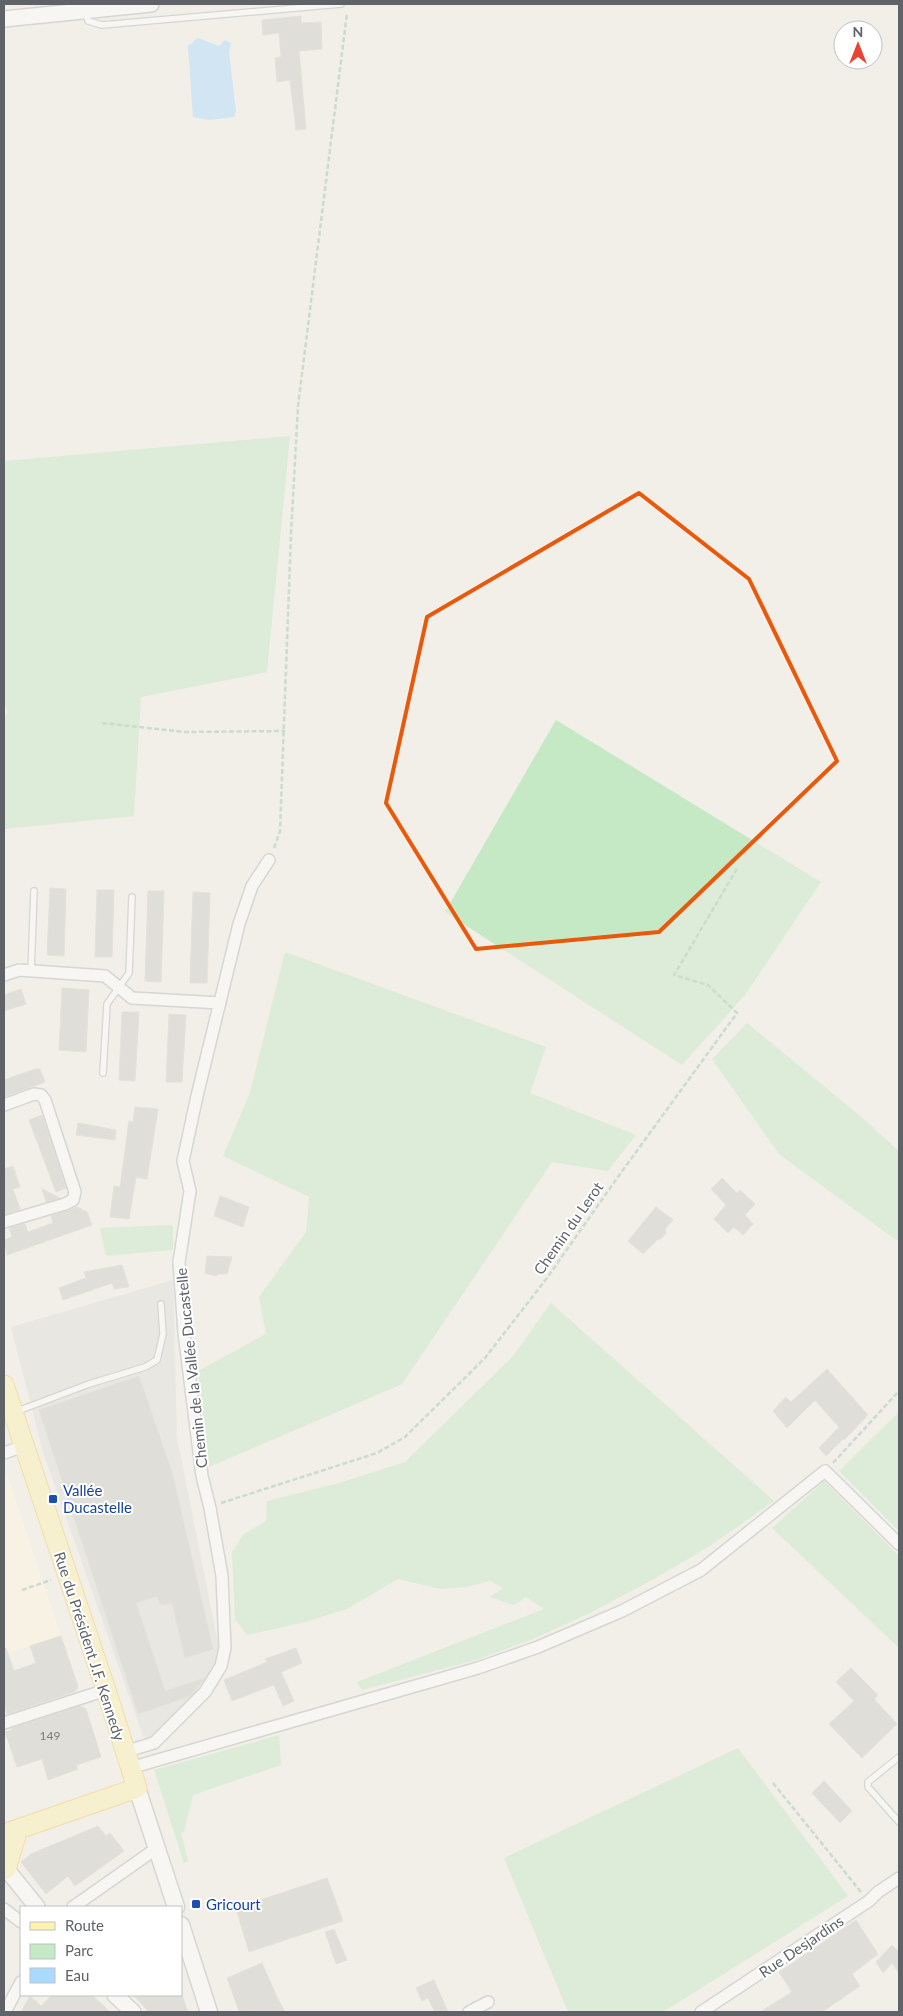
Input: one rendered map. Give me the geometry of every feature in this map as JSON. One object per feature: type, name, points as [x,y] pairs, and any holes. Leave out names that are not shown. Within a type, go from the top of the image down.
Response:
[{"type":"main road","name":"Rue du Président J.F. Kennedy","points":[[4,1385],[176,1906]]},
{"type":"main road","points":[[5,1868],[11,1831],[136,1788]]},
{"type":"main road","points":[[182,1928],[209,2012]]},
{"type":"street","points":[[4,19],[151,4]]},
{"type":"street","name":"Chemin de la Vallée Ducastelle","points":[[127,1760],[154,1742],[205,1692],[221,1666],[225,1648],[222,1576],[210,1508],[202,1476],[179,1262],[190,1192],[183,1161],[239,924],[252,886],[269,860]]},
{"type":"street","points":[[4,975],[19,970],[105,976],[132,998],[220,1003]]},
{"type":"street","points":[[4,1105],[34,1094],[41,1095],[45,1100],[75,1192],[73,1200],[65,1204],[4,1222]]},
{"type":"street","points":[[4,1453],[24,1446]]},
{"type":"street","points":[[127,1760],[478,1668],[572,1633],[622,1611],[701,1570],[824,1471],[899,1544]]},
{"type":"street","points":[[4,1723],[106,1690]]},
{"type":"street","points":[[74,1906],[158,1848]]},
{"type":"street","points":[[5,1868],[36,1906]]},
{"type":"street","name":"Rue Desjardins","points":[[701,2012],[869,1901],[878,1892],[899,1878]]},
{"type":"street","points":[[4,1909],[20,1921]]},
{"type":"street","points":[[4,2012],[20,1984]]},
{"type":"street","points":[[115,1996],[133,2012]]},
{"type":"street","points":[[469,2012],[488,2002]]},
{"type":"lane","points":[[86,11],[88,21],[102,25],[341,4]]},
{"type":"lane","points":[[30,971],[34,891]]},
{"type":"lane","points":[[104,1073],[107,1004],[129,973],[132,897]]},
{"type":"lane","points":[[13,1413],[89,1384],[146,1367],[157,1360],[164,1334],[161,1304]]},
{"type":"lane","points":[[899,1757],[868,1782],[868,1787],[899,1822]]},
{"type":"path","points":[[269,860],[280,832],[298,406],[348,4]]},
{"type":"path","points":[[102,723],[186,732],[284,731]]},
{"type":"path","name":"Chemin du Lerot","points":[[210,1508],[230,1499],[377,1453],[405,1437],[486,1358],[547,1278],[614,1181],[736,1013],[708,985],[674,975],[738,867]]},
{"type":"path","points":[[824,1471],[899,1391]]},
{"type":"path","points":[[22,1590],[67,1575]]},
{"type":"path","points":[[773,1783],[869,1901]]},
{"type":"highlighted area","points":[[639,493],[749,579],[837,761],[659,932],[476,949],[386,803],[427,617]]},
{"type":"shaded area","points":[[173,1280],[177,1437],[220,1654],[220,1683],[156,1750],[143,1736],[43,1452],[11,1327]]},
{"type":"shaded area","points":[[4,1469],[61,1636],[4,1655]]},
{"type":"green space","points":[[290,436],[267,672],[141,697],[134,816],[4,829],[4,719],[8,713],[4,701],[4,461]]},
{"type":"green space","points":[[556,720],[821,882],[745,995],[682,1065],[445,912]]},
{"type":"green space","points":[[285,952],[546,1047],[530,1093],[636,1135],[608,1171],[552,1162],[402,1384],[209,1467],[198,1371],[266,1334],[259,1297],[306,1232],[309,1197],[223,1156],[250,1093]]},
{"type":"green space","points":[[747,1023],[866,1121],[899,1151],[899,1239],[896,1240],[779,1154],[712,1059]]},
{"type":"green space","points":[[173,1225],[173,1250],[106,1256],[100,1228]]},
{"type":"green space","points":[[551,1303],[774,1501],[710,1546],[654,1579],[586,1615],[533,1639],[476,1660],[362,1690],[357,1682],[544,1609],[526,1597],[514,1605],[490,1597],[503,1588],[490,1581],[466,1587],[440,1589],[398,1579],[347,1609],[305,1622],[247,1635],[235,1619],[232,1552],[243,1535],[266,1521],[267,1501],[339,1483],[405,1462],[513,1356]]},
{"type":"green space","points":[[899,1412],[899,1531],[839,1471]]},
{"type":"green space","points":[[824,1481],[899,1556],[899,1648],[772,1528]]},
{"type":"green space","points":[[279,1735],[281,1765],[193,1795],[184,1832],[181,1833],[188,1861],[184,1863],[154,1770]]},
{"type":"green space","points":[[738,1748],[848,1896],[663,2012],[568,2012],[504,1858]]},
{"type":"water","points":[[198,38],[219,46],[225,40],[231,43],[229,52],[236,112],[234,117],[209,120],[193,117],[188,46]]},
{"type":"building","points":[[301,16],[301,23],[321,22],[322,49],[299,51],[306,129],[296,130],[290,80],[277,82],[275,58],[281,57],[279,33],[263,35],[262,20]]},
{"type":"building","points":[[50,888],[66,889],[64,956],[47,955]]},
{"type":"building","points":[[97,890],[114,890],[112,957],[95,957]]},
{"type":"building","points":[[148,891],[164,891],[161,982],[145,981]]},
{"type":"building","points":[[193,892],[210,893],[207,983],[190,983]]},
{"type":"building","points":[[62,988],[89,990],[86,1052],[59,1050]]},
{"type":"building","points":[[21,989],[26,1004],[4,1011],[4,995]]},
{"type":"building","points":[[122,1012],[139,1012],[135,1081],[119,1080]]},
{"type":"building","points":[[169,1014],[186,1015],[182,1082],[166,1082]]},
{"type":"building","points":[[40,1069],[45,1082],[4,1097],[4,1080]]},
{"type":"building","points":[[135,1107],[158,1109],[147,1179],[136,1177],[129,1219],[110,1217],[114,1186],[120,1187],[129,1121],[133,1122]]},
{"type":"building","points":[[42,1115],[66,1188],[56,1192],[29,1120]]},
{"type":"building","points":[[78,1123],[116,1130],[115,1140],[76,1135]]},
{"type":"building","points":[[13,1166],[20,1187],[13,1189],[20,1209],[5,1214],[4,1169]]},
{"type":"building","points":[[722,1178],[737,1193],[740,1190],[755,1204],[745,1215],[753,1224],[743,1235],[734,1227],[728,1233],[714,1219],[726,1205],[711,1189]]},
{"type":"building","points":[[42,1189],[60,1198],[46,1202]]},
{"type":"building","points":[[220,1196],[249,1207],[243,1227],[214,1216]]},
{"type":"building","points":[[77,1207],[87,1212],[92,1225],[7,1255],[4,1240],[12,1237],[9,1228],[25,1224],[28,1232],[53,1223],[51,1216]]},
{"type":"building","points":[[656,1207],[673,1220],[665,1229],[666,1233],[661,1239],[658,1239],[643,1254],[628,1241]]},
{"type":"building","points":[[207,1256],[232,1257],[227,1274],[217,1274],[216,1276],[205,1273]]},
{"type":"building","points":[[122,1265],[129,1287],[114,1289],[112,1283],[63,1300],[59,1288],[86,1278],[84,1272]]},
{"type":"building","points":[[827,1369],[868,1415],[826,1456],[819,1448],[839,1427],[815,1400],[787,1428],[773,1411],[786,1397],[791,1402]]},
{"type":"building","points":[[139,1376],[173,1476],[213,1649],[185,1658],[172,1603],[161,1605],[157,1596],[136,1603],[165,1691],[205,1678],[190,1696],[138,1714],[39,1410]]},
{"type":"building","points":[[61,1636],[78,1686],[77,1689],[74,1692],[7,1714],[4,1702],[4,1648],[6,1648],[14,1671],[36,1663],[30,1646]]},
{"type":"building","points":[[296,1648],[302,1663],[281,1672],[294,1701],[283,1706],[274,1685],[232,1701],[224,1680],[267,1662],[265,1659]]},
{"type":"building","points":[[851,1668],[878,1695],[874,1699],[897,1724],[862,1758],[829,1724],[854,1701],[836,1682]]},
{"type":"building","points":[[80,1706],[86,1709],[101,1757],[76,1765],[78,1769],[48,1780],[42,1759],[17,1767],[5,1732]]},
{"type":"building","points":[[824,1781],[852,1811],[840,1823],[812,1793]]},
{"type":"building","points":[[98,1826],[106,1836],[110,1833],[124,1851],[75,1886],[68,1876],[46,1894],[21,1862],[31,1854]]},
{"type":"building","points":[[327,1878],[343,1921],[249,1952],[236,1908]]},
{"type":"building","points":[[856,1920],[878,1954],[852,1974],[860,1986],[822,2012],[760,2012],[792,1992],[779,1972]]},
{"type":"building","points":[[334,1929],[347,1960],[336,1964],[325,1932]]},
{"type":"building","points":[[892,1945],[899,1952],[899,1973],[892,1963],[883,1973],[876,1962]]},
{"type":"building","points":[[262,1963],[285,2012],[239,2011],[227,1978]]},
{"type":"building","points":[[434,1980],[448,2012],[435,2012],[428,1998],[422,2001],[416,1988]]},
{"type":"building","points":[[182,1995],[188,2012],[149,2012],[134,1996]]},
{"type":"building","points":[[30,1996],[41,2006],[51,1996],[93,1996],[110,2012],[21,2012]]},
{"type":"place","name":"Vallée Ducastelle","points":[[53,1499]]},
{"type":"place","name":"Gricourt","points":[[196,1904]]}]
